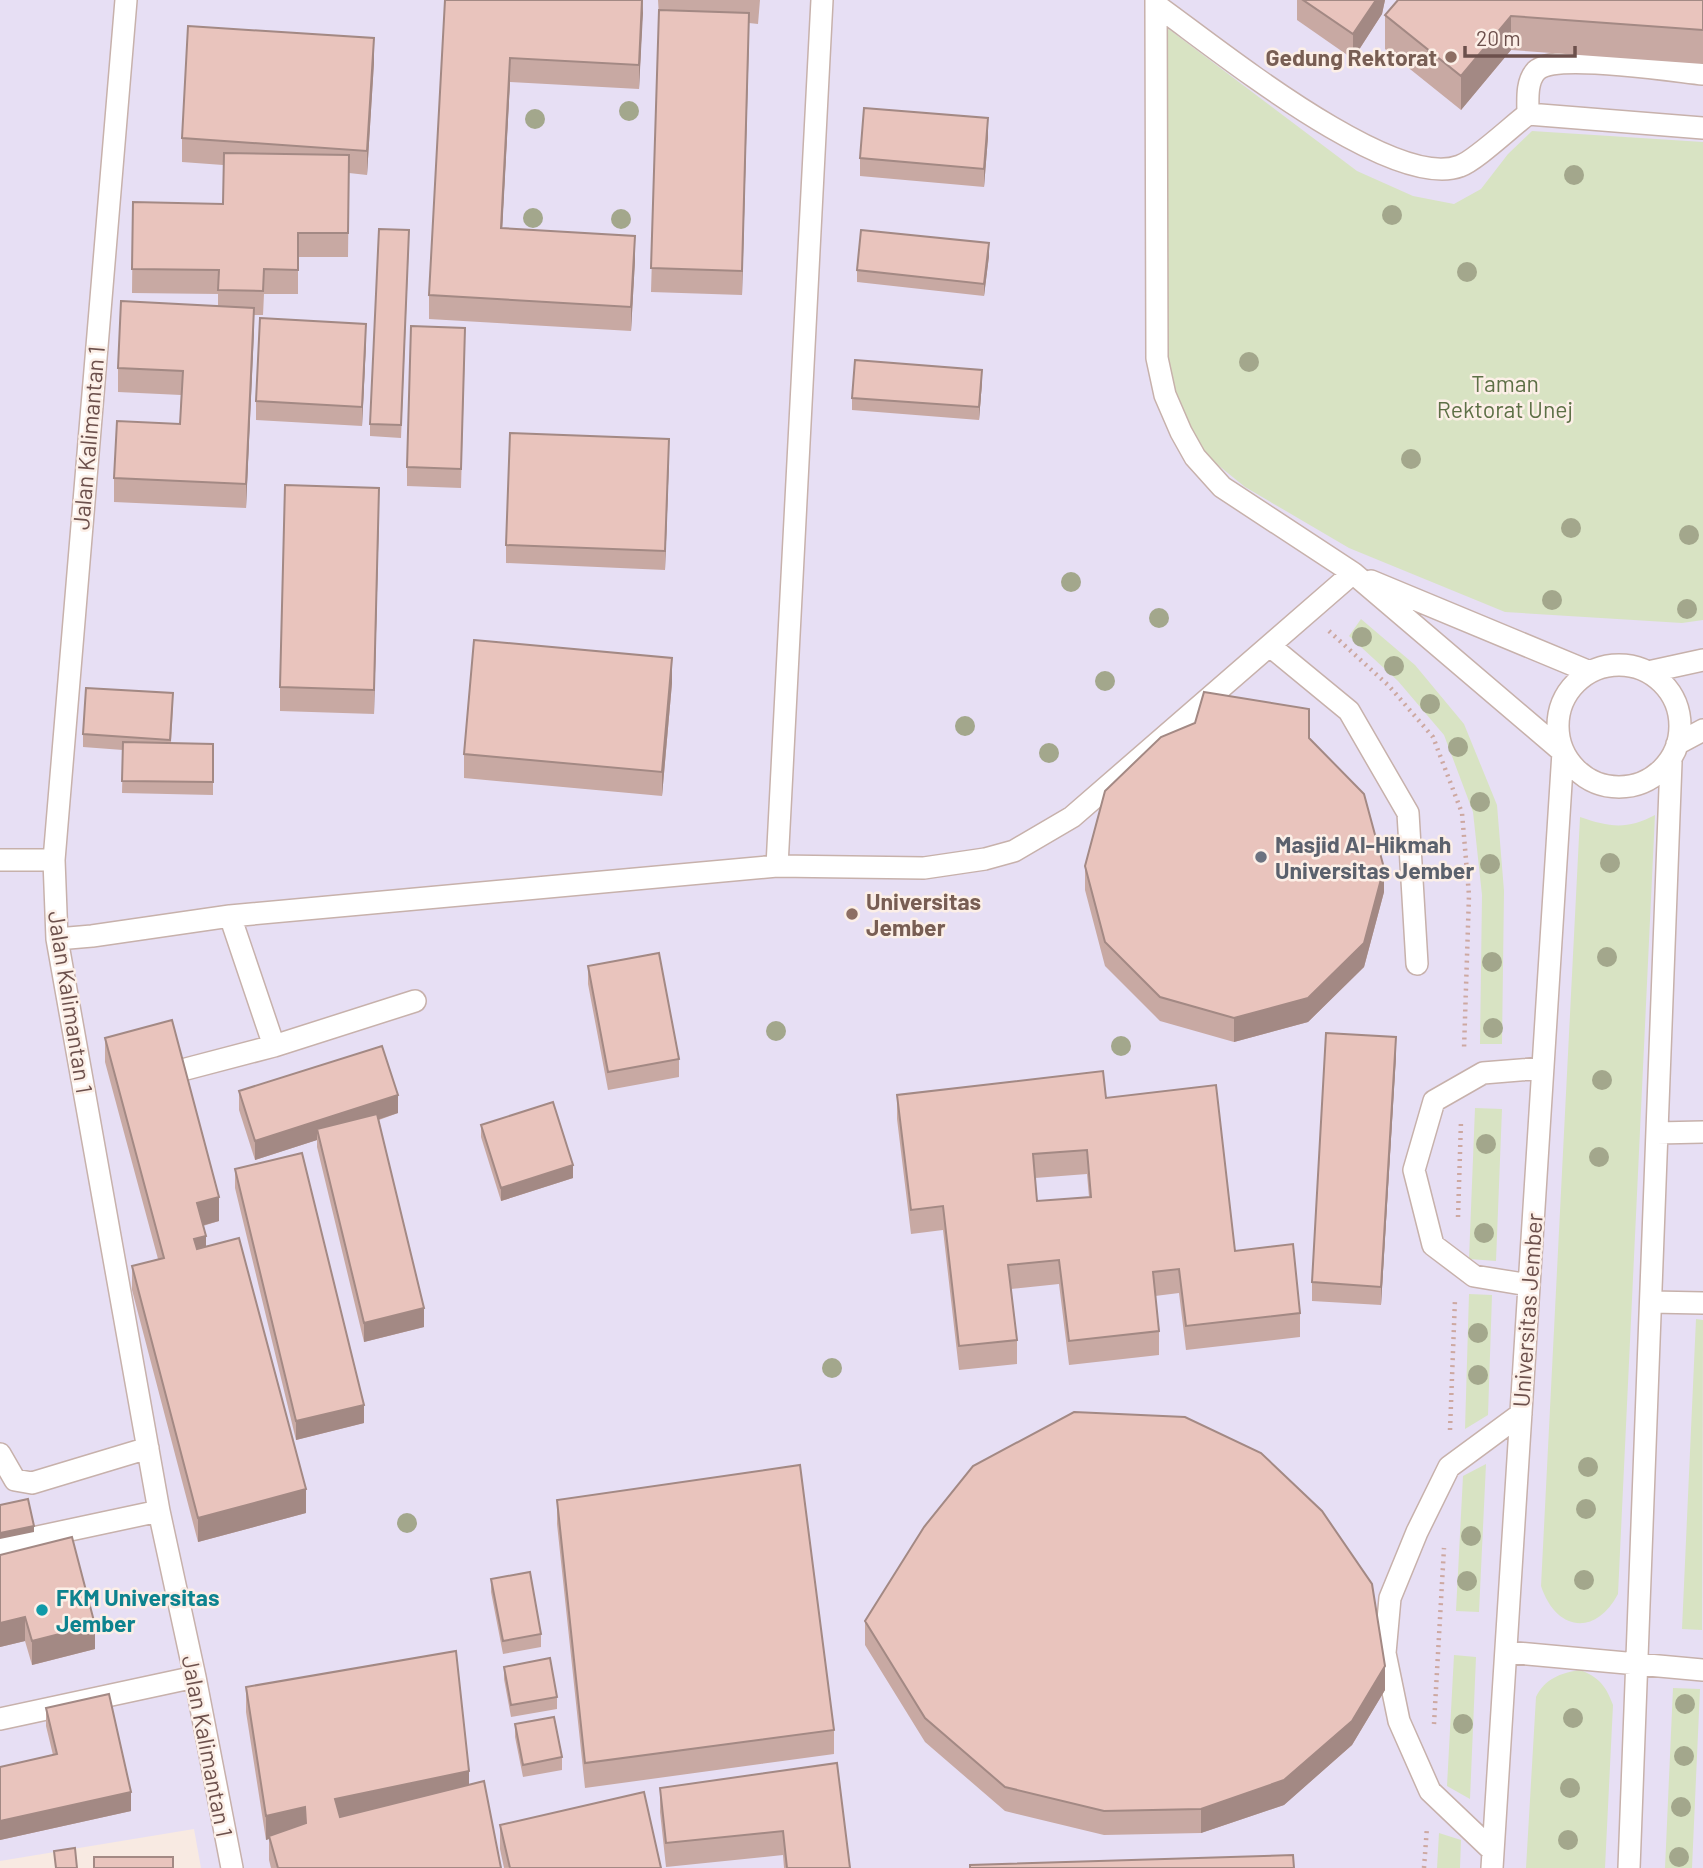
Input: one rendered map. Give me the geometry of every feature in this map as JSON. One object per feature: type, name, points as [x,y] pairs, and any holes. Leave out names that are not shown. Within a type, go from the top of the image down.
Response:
[{"type":"lane","name":"Jalan Kalimantan 1","points":[[126,0],[54,860],[57,939],[159,1511],[232,1868]]},
{"type":"lane","points":[[778,866],[822,0]]},
{"type":"lane","points":[[1156,2],[1310,114],[1368,149],[1412,166],[1438,170],[1462,166],[1528,114],[1703,128]]},
{"type":"lane","points":[[1156,2],[1157,358],[1165,395],[1195,457],[1222,487],[1353,573],[1563,752],[1576,770],[1593,782],[1613,787],[1634,786],[1654,777],[1674,753],[1703,730]]},
{"type":"lane","points":[[1528,114],[1531,78],[1540,68],[1549,64],[1580,62],[1703,74]]},
{"type":"lane","points":[[57,939],[230,916],[778,866],[924,868],[985,859],[1014,851],[1072,817],[1353,573]]},
{"type":"lane","points":[[1353,573],[1590,671]]},
{"type":"lane","points":[[1270,646],[1349,711],[1409,813],[1417,964]]},
{"type":"lane","points":[[1648,672],[1703,660]]},
{"type":"lane","points":[[1563,752],[1557,732],[1559,710],[1568,691],[1590,671],[1619,664],[1648,672],[1669,692],[1676,706],[1679,725],[1674,753],[1657,1133],[1629,1868]]},
{"type":"lane","name":"Universitas Jember","points":[[1493,1859],[1563,752]]},
{"type":"lane","points":[[0,860],[54,860]]},
{"type":"lane","points":[[230,916],[274,1046]]},
{"type":"lane","points":[[186,1069],[274,1046],[415,1001]]},
{"type":"lane","points":[[1529,1285],[1474,1276],[1433,1245],[1414,1170],[1434,1101],[1483,1073],[1543,1068]]},
{"type":"lane","points":[[1657,1133],[1703,1132]]},
{"type":"lane","points":[[1651,1302],[1703,1303]]},
{"type":"lane","points":[[1493,1859],[1430,1791],[1399,1721],[1385,1653],[1390,1598],[1417,1532],[1449,1468],[1521,1414]]},
{"type":"lane","points":[[0,1454],[15,1480],[32,1483],[148,1448]]},
{"type":"lane","points":[[0,1545],[159,1511]]},
{"type":"lane","points":[[1506,1652],[1703,1671]]},
{"type":"lane","points":[[0,1719],[195,1677]]},
{"type":"shaded area","name":"Universitas Jember","points":[[0,0],[1703,0],[1703,1868],[201,1868],[194,1829],[0,1861]]},
{"type":"green space","name":"Taman Rektorat Unej","points":[[1166,27],[1357,171],[1413,196],[1454,204],[1481,189],[1508,154],[1532,131],[1703,142],[1703,620],[1682,623],[1505,612],[1349,548],[1245,487],[1202,452],[1174,390],[1165,344]]},
{"type":"green space","points":[[1361,619],[1415,665],[1464,724],[1497,805],[1504,891],[1502,1044],[1480,1044],[1482,895],[1473,812],[1444,735],[1398,681],[1349,636]]},
{"type":"green space","points":[[1655,815],[1618,1594],[1609,1608],[1598,1617],[1576,1623],[1566,1620],[1556,1612],[1541,1586],[1580,817],[1600,823],[1627,825]]},
{"type":"green space","points":[[1475,1108],[1502,1109],[1496,1261],[1469,1259]]},
{"type":"green space","points":[[1469,1294],[1492,1295],[1488,1415],[1465,1429]]},
{"type":"green space","points":[[1696,1319],[1703,1320],[1702,1630],[1682,1629]]},
{"type":"green space","points":[[1486,1464],[1479,1612],[1456,1611],[1463,1476]]},
{"type":"green space","points":[[1454,1655],[1476,1657],[1470,1799],[1447,1786]]},
{"type":"green space","points":[[1580,1670],[1601,1683],[1613,1705],[1605,1868],[1526,1868],[1536,1697],[1554,1678]]},
{"type":"green space","points":[[1673,1688],[1700,1689],[1692,1868],[1665,1868]]},
{"type":"green space","points":[[1439,1833],[1461,1840],[1460,1868],[1437,1868]]},
{"type":"building","points":[[445,0],[642,0],[639,65],[510,58],[501,228],[635,236],[631,307],[429,295]]},
{"type":"building","points":[[1303,0],[1376,0],[1353,34]]},
{"type":"building","points":[[1398,0],[1703,0],[1703,30],[1511,16],[1461,76],[1385,15]]},
{"type":"building","points":[[659,10],[749,13],[742,271],[651,268]]},
{"type":"building","points":[[188,26],[374,38],[367,151],[182,138]]},
{"type":"building","points":[[864,108],[988,118],[984,169],[860,158]]},
{"type":"building","points":[[224,153],[349,155],[348,233],[298,233],[298,270],[264,269],[263,291],[218,290],[219,270],[132,269],[133,202],[223,204]]},
{"type":"building","points":[[379,229],[409,230],[401,425],[370,424]]},
{"type":"building","points":[[861,230],[989,243],[984,284],[857,270]]},
{"type":"building","points":[[121,301],[254,308],[246,484],[114,478],[117,421],[180,424],[183,371],[118,368]]},
{"type":"building","points":[[260,318],[366,324],[362,407],[256,401]]},
{"type":"building","points":[[411,326],[465,328],[461,469],[407,467]]},
{"type":"building","points":[[855,360],[982,370],[979,407],[852,398]]},
{"type":"building","points":[[510,433],[669,439],[665,551],[506,545]]},
{"type":"building","points":[[285,485],[379,488],[374,690],[280,687]]},
{"type":"building","points":[[474,640],[672,658],[662,772],[464,754]]},
{"type":"building","points":[[86,688],[173,693],[170,740],[83,734]]},
{"type":"building","points":[[1204,692],[1309,709],[1309,738],[1364,794],[1384,868],[1364,943],[1308,998],[1234,1018],[1160,997],[1105,942],[1085,866],[1105,791],[1161,737],[1195,723]]},
{"type":"building","points":[[123,742],[213,744],[213,782],[122,781]]},
{"type":"building","points":[[659,953],[679,1059],[608,1072],[588,966]]},
{"type":"building","points":[[172,1020],[219,1197],[197,1203],[206,1236],[194,1239],[197,1249],[239,1238],[306,1489],[198,1518],[132,1266],[164,1258],[105,1038]]},
{"type":"building","points":[[1326,1033],[1396,1037],[1381,1287],[1312,1282]]},
{"type":"building","points":[[382,1046],[398,1095],[255,1141],[239,1091]]},
{"type":"building","points":[[1103,1071],[1106,1098],[1216,1085],[1235,1251],[1293,1244],[1300,1313],[1186,1326],[1179,1269],[1153,1272],[1159,1331],[1069,1341],[1059,1260],[1008,1265],[1017,1340],[959,1346],[943,1206],[911,1210],[897,1095]],"holes":[[[1087,1150],[1091,1197],[1037,1201],[1033,1154]]]},
{"type":"building","points":[[553,1102],[573,1165],[501,1188],[481,1125]]},
{"type":"building","points":[[377,1114],[424,1308],[364,1323],[317,1129]]},
{"type":"building","points":[[302,1153],[364,1405],[296,1421],[235,1169]]},
{"type":"building","points":[[1074,1412],[1185,1417],[1261,1453],[1322,1511],[1372,1584],[1385,1666],[1352,1721],[1284,1780],[1201,1809],[1104,1811],[1005,1787],[925,1718],[865,1621],[924,1527],[973,1466]]},
{"type":"building","points":[[800,1465],[834,1730],[585,1763],[557,1500]]},
{"type":"building","points":[[28,1499],[34,1526],[0,1533],[0,1505]]},
{"type":"building","name":"FKM Universitas Jember","points":[[72,1537],[95,1625],[32,1641],[25,1617],[0,1623],[0,1555]]},
{"type":"building","points":[[530,1572],[541,1634],[503,1641],[491,1579]]},
{"type":"building","points":[[456,1651],[469,1771],[335,1799],[340,1817],[484,1781],[501,1868],[278,1868],[269,1836],[306,1823],[305,1807],[266,1816],[246,1687]]},
{"type":"building","points":[[550,1658],[557,1697],[511,1705],[504,1667]]},
{"type":"building","points":[[109,1694],[131,1792],[0,1821],[0,1767],[57,1754],[46,1708]]},
{"type":"building","points":[[554,1717],[562,1757],[523,1765],[515,1724]]},
{"type":"building","points":[[837,1763],[850,1868],[787,1868],[783,1831],[666,1843],[660,1788]]},
{"type":"building","points":[[644,1792],[661,1868],[510,1868],[500,1825]]},
{"type":"building","points":[[75,1848],[77,1868],[56,1868],[54,1851]]},
{"type":"building","points":[[1293,1855],[1294,1868],[970,1868],[970,1865]]},
{"type":"building","points":[[94,1857],[173,1857],[173,1868],[94,1868]]},
{"type":"place","name":"Gedung Rektorat","points":[[1451,57]]},
{"type":"place","name":"Masjid Al-Hikmah Universitas Jember","points":[[1261,857]]},
{"type":"place","name":"Universitas Jember","points":[[852,914]]},
{"type":"place","name":"FKM Universitas Jember","points":[[42,1610]]}]
